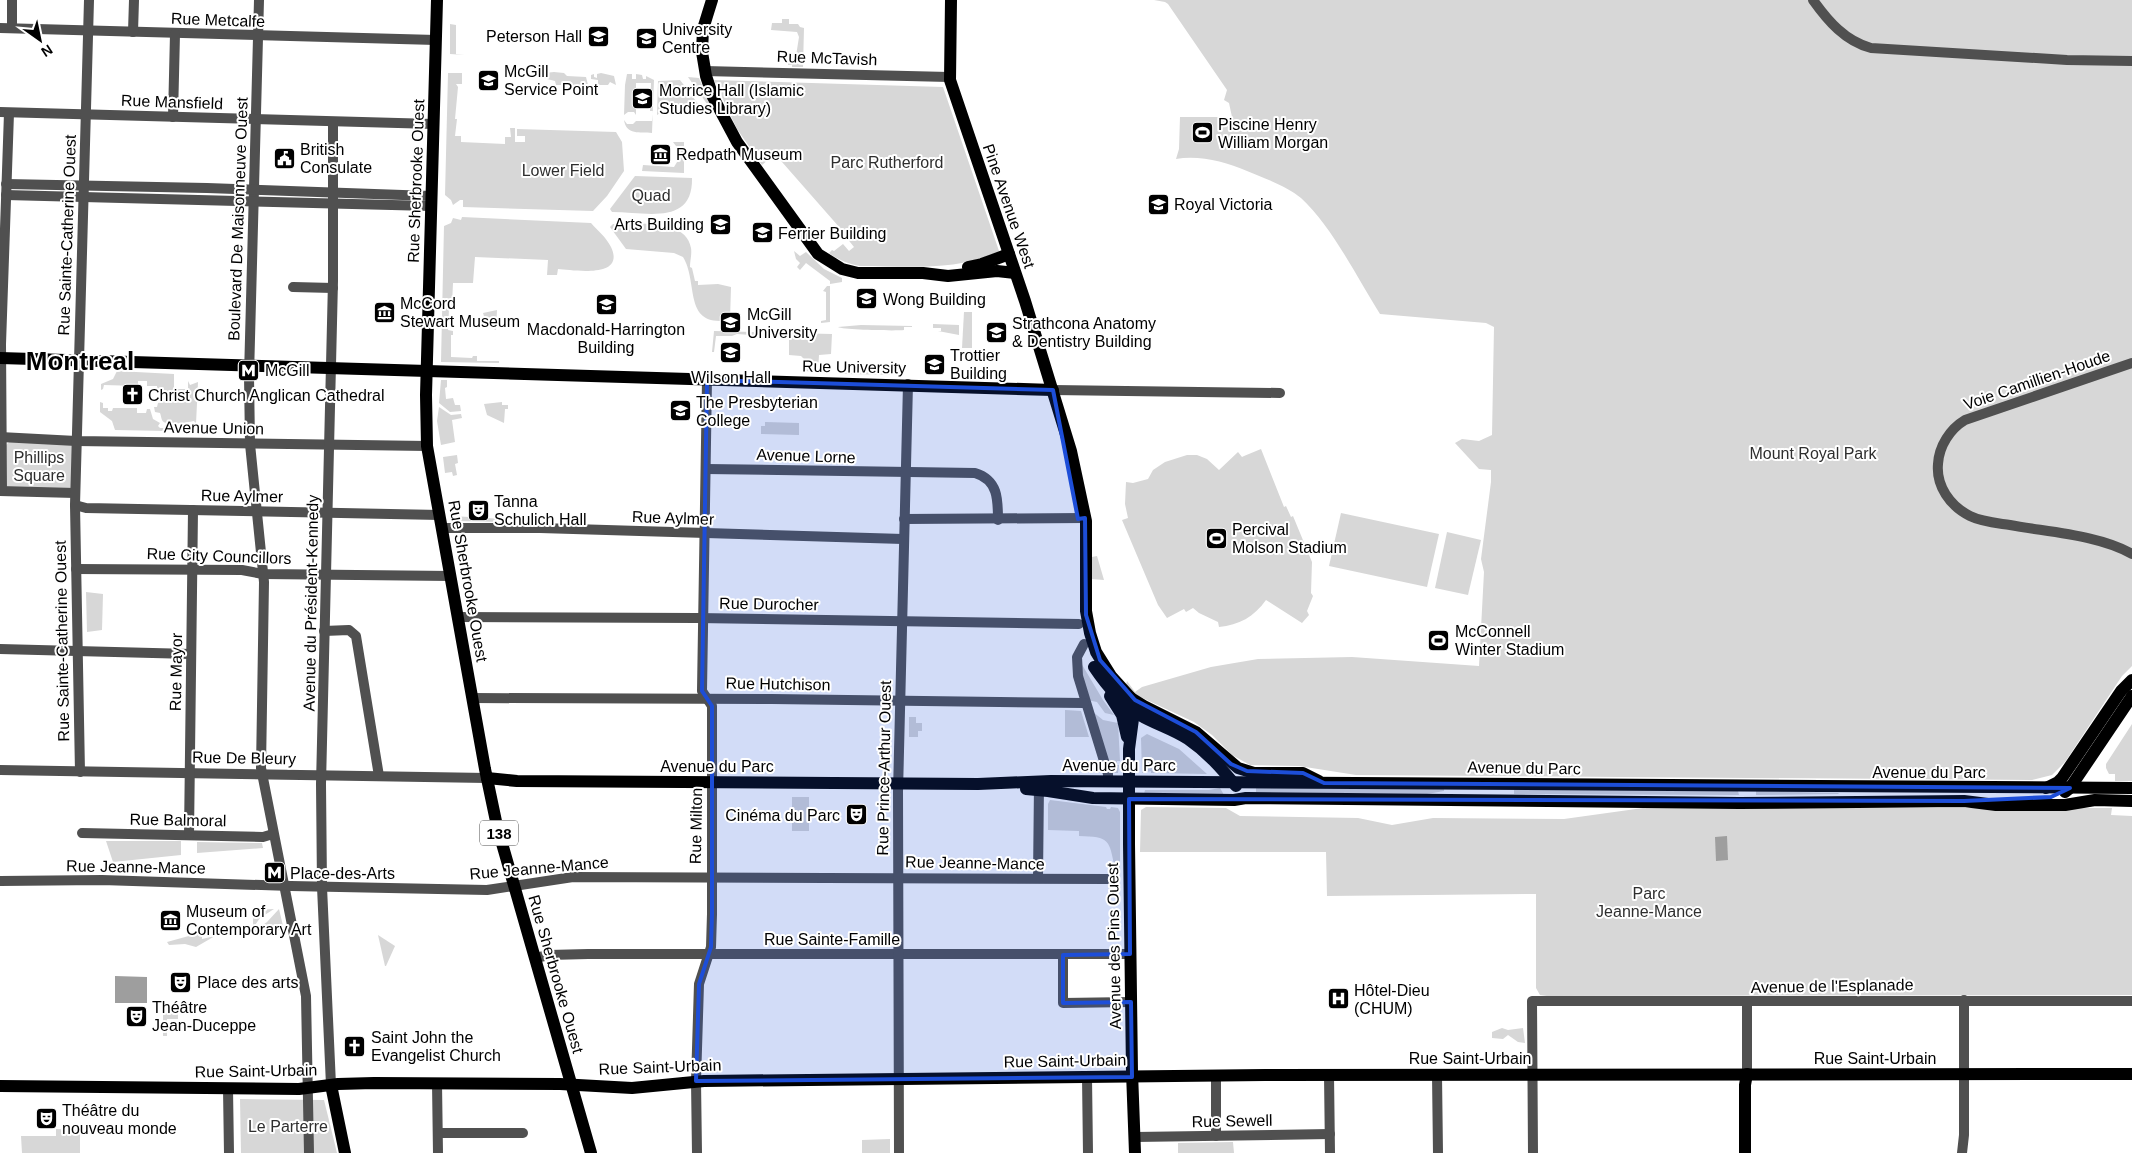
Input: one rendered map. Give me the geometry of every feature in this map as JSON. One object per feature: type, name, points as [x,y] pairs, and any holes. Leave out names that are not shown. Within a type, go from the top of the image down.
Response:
[{"type":"main road","name":"Rue Sherbrooke Ouest","points":[[437,0],[425,415],[428,446],[472,698],[501,844],[591,1153]]},
{"type":"main road","points":[[712,0],[705,21],[702,41],[705,71],[713,97],[737,142],[818,254],[850,272],[923,273],[937,276],[963,276],[997,271],[1015,274]]},
{"type":"main road","name":"Pine Avenue West","points":[[951,0],[949,77],[1053,390],[1060,419],[1064,453],[1081,519],[1085,603],[1091,637],[1108,672],[1132,704],[1129,749],[1129,799]]},
{"type":"main road","points":[[923,273],[931,270],[982,264],[1008,254]]},
{"type":"main road","name":"Rue University","points":[[1,358],[249,364],[426,372],[908,384],[1053,390]]},
{"type":"main road","name":"Pine Avenue West","points":[[1081,519],[1077,599],[1079,624],[1090,658],[1102,678],[1115,694],[1195,744],[1215,762],[1246,798]]},
{"type":"main road","name":"Pine Avenue West","points":[[1102,678],[1112,702],[1123,717],[1129,749]]},
{"type":"main road","points":[[2044,788],[2053,785],[2062,778],[2121,691],[2132,680]]},
{"type":"main road","points":[[2070,788],[2132,696]]},
{"type":"main road","name":"Pine Avenue West","points":[[1132,704],[1144,706],[1196,732],[1238,768],[1254,773],[1303,773],[1324,783]]},
{"type":"main road","name":"Avenue du Parc","points":[[487,778],[517,780],[1039,786],[1108,782],[1233,782],[2132,788]]},
{"type":"main road","name":"Avenue du Parc","points":[[1039,786],[1093,798],[1129,799],[1234,800],[1246,798],[1739,803],[1964,801],[1997,797],[2051,797],[2064,793],[2070,788]]},
{"type":"main road","name":"Avenue des Pins Ouest","points":[[1129,799],[1132,1077],[1135,1153]]},
{"type":"main road","name":"Avenue du Parc","points":[[1964,801],[1996,805],[2065,805],[2095,800],[2132,801]]},
{"type":"main road","name":"Rue Saint-Urbain","points":[[0,1086],[228,1089],[308,1088],[374,1083],[571,1085],[632,1088],[696,1081],[1087,1077],[1532,1074],[2132,1074]]},
{"type":"main road","points":[[1745,1153],[1745,1085],[1747,1074]]},
{"type":"main road","points":[[331,1085],[346,1153]]},
{"type":"street","points":[[12,0],[12,28]]},
{"type":"street","name":"Rue Sainte-Catherine Ouest","points":[[80,772],[75,493],[89,0]]},
{"type":"street","points":[[133,32],[134,0]]},
{"type":"street","name":"Boulevard De Maisonneuve Ouest","points":[[259,0],[249,364],[250,444],[263,574],[262,774],[283,886],[300,954],[306,996],[309,1153]]},
{"type":"street","points":[[1813,0],[1842,34],[1871,48],[2068,60],[2132,61]]},
{"type":"street","points":[[1817,0],[1846,31],[1857,39],[1876,45],[2112,58],[2132,57]]},
{"type":"street","name":"Rue Metcalfe","points":[[0,28],[436,40]]},
{"type":"street","points":[[173,117],[175,34]]},
{"type":"street","name":"Rue McTavish","points":[[705,71],[949,77]]},
{"type":"street","points":[[4,112],[6,190],[1,358],[1,491],[75,493]]},
{"type":"street","name":"Rue Mansfield","points":[[4,112],[434,124]]},
{"type":"street","name":"Avenue du Président-Kennedy","points":[[331,1085],[322,887],[321,774],[333,288],[333,122]]},
{"type":"street","points":[[6,190],[83,185],[254,190],[334,198],[431,201]]},
{"type":"street","points":[[6,190],[83,196],[253,202],[334,198]]},
{"type":"street","points":[[293,287],[333,288]]},
{"type":"street","name":"Voie Camillien-Houde","points":[[2132,365],[1970,422],[1961,428],[1950,440],[1944,455],[1942,468],[1944,480],[1952,496],[1963,507],[1976,514],[2116,540],[2132,546]]},
{"type":"street","name":"Voie Camillien-Houde","points":[[2132,365],[1965,420],[1946,439],[1940,452],[1938,468],[1941,485],[1949,500],[1956,508],[1975,518],[2085,538],[2118,547],[2132,554]]},
{"type":"street","name":"Rue Milton","points":[[697,1153],[696,1081],[699,984],[710,955],[712,914],[712,706],[702,691],[707,380]]},
{"type":"street","name":"Rue Prince-Arthur Ouest","points":[[899,1153],[898,783],[908,384]]},
{"type":"street","name":"Rue University","points":[[1053,390],[1280,393]]},
{"type":"street","name":"Avenue Union","points":[[1,437],[76,441],[428,446]]},
{"type":"street","name":"Avenue Lorne","points":[[706,468],[967,473],[981,475],[992,483],[996,492],[998,520]]},
{"type":"street","name":"Rue Aylmer","points":[[75,505],[86,508],[440,515]]},
{"type":"street","name":"Rue Mayor","points":[[189,835],[193,510]]},
{"type":"street","points":[[904,519],[1081,519]]},
{"type":"street","name":"Rue Aylmer","points":[[442,528],[530,528],[903,539]]},
{"type":"street","name":"Rue City Councillors","points":[[76,569],[242,570],[263,574],[451,576]]},
{"type":"street","name":"Rue Durocher","points":[[458,617],[704,618],[1079,624]]},
{"type":"street","points":[[324,631],[349,630],[356,636],[379,776]]},
{"type":"street","points":[[1084,644],[1078,652],[1078,676],[1084,703],[1108,774],[1108,782]]},
{"type":"street","points":[[0,650],[192,654]]},
{"type":"street","name":"Rue Hutchison","points":[[472,698],[1084,703]]},
{"type":"street","name":"Rue De Bleury","points":[[0,770],[487,778]]},
{"type":"street","points":[[1038,878],[1039,786]]},
{"type":"street","name":"Rue Balmoral","points":[[82,834],[263,837],[273,834]]},
{"type":"street","name":"Rue Jeanne-Mance","points":[[0,881],[56,880],[487,890],[573,877],[711,876],[1110,879]]},
{"type":"street","name":"Rue Sainte-Famille","points":[[534,958],[548,955],[573,954],[1130,954]]},
{"type":"street","points":[[1063,955],[1063,1003],[1131,1002]]},
{"type":"street","points":[[1962,1153],[1964,1000]]},
{"type":"street","name":"Avenue de l'Esplanade","points":[[1532,1074],[1532,1001],[2132,1001]]},
{"type":"street","points":[[1747,1002],[1747,1074]]},
{"type":"street","points":[[1532,1074],[1533,1153]]},
{"type":"street","points":[[1329,1075],[1330,1153]]},
{"type":"street","points":[[1437,1075],[1438,1153]]},
{"type":"street","points":[[1216,1076],[1216,1136]]},
{"type":"street","points":[[1087,1077],[1088,1153]]},
{"type":"street","points":[[437,1084],[438,1153]]},
{"type":"street","points":[[228,1089],[229,1153]]},
{"type":"street","points":[[438,1133],[523,1133]]},
{"type":"street","name":"Rue Sewell","points":[[1135,1137],[1330,1134]]},
{"type":"highlighted area","points":[[707,380],[1053,390],[1078,519],[1085,518],[1086,615],[1100,660],[1135,700],[1196,732],[1231,764],[1247,771],[1303,773],[1324,783],[2070,788],[2051,797],[1964,801],[1129,799],[1130,954],[1063,955],[1063,1003],[1131,1002],[1132,1077],[696,1081],[699,984],[711,947],[712,914],[712,706],[702,691]]},
{"type":"green space","name":"Mount Royal Park","points":[[1154,0],[2132,0],[2132,666],[2122,676],[2065,762],[2052,775],[2032,780],[1356,775],[1299,766],[1250,765],[1232,755],[1212,735],[1194,722],[1134,694],[1126,685],[1127,681],[1135,692],[1142,687],[1211,667],[1258,659],[1352,657],[1479,666],[1484,572],[1481,559],[1491,482],[1491,470],[1479,469],[1455,443],[1462,439],[1479,441],[1492,435],[1494,327],[1486,323],[1380,314],[1344,253],[1323,223],[1301,198],[1275,183],[1230,165],[1194,158],[1176,159],[1179,149],[1180,117],[1232,117],[1229,103],[1224,100],[1227,90],[1168,4]]},
{"type":"green space","points":[[782,19],[789,19],[789,24],[798,24],[804,28],[803,67],[788,65],[788,60],[796,56],[799,37],[797,32],[771,30],[772,23],[782,23]]},
{"type":"green space","points":[[450,24],[456,25],[456,54],[465,55],[450,54]]},
{"type":"green space","name":"Lower Field","points":[[448,73],[462,73],[462,84],[456,84],[458,87],[455,119],[457,119],[455,136],[461,136],[461,142],[505,144],[505,137],[511,137],[510,128],[515,128],[515,142],[525,142],[525,136],[517,136],[517,129],[616,132],[622,142],[624,171],[607,196],[593,211],[463,207],[463,200],[453,205],[451,200],[445,195]]},
{"type":"green space","points":[[544,73],[564,73],[567,76],[586,77],[588,85],[556,85],[555,81],[543,78]]},
{"type":"green space","points":[[594,74],[594,77],[597,78],[597,74],[614,76],[616,85],[610,82],[608,85],[598,85],[598,80],[591,79],[591,75]]},
{"type":"green space","points":[[627,74],[632,74],[632,79],[636,79],[636,74],[642,75],[643,79],[646,79],[646,76],[654,80],[653,111],[650,111],[651,83],[636,83],[636,115],[634,112],[628,112],[624,115]]},
{"type":"green space","points":[[688,77],[699,78],[714,114]]},
{"type":"green space","points":[[680,80],[705,113],[682,112],[682,109],[666,109],[657,115],[658,81]]},
{"type":"green space","name":"Parc Rutherford","points":[[714,80],[943,87],[999,251],[983,258],[966,262],[913,267],[860,266],[836,258],[829,253],[832,250],[834,251],[843,244],[849,251],[854,247],[847,236],[775,154],[762,165],[737,129]]},
{"type":"green space","points":[[653,114],[652,133],[634,132],[625,125],[624,120],[627,124],[633,124],[636,121],[652,121]]},
{"type":"green space","points":[[673,142],[684,142],[684,173],[642,171],[643,165],[674,167],[682,154]]},
{"type":"green space","name":"Quad","points":[[635,176],[692,178],[690,193],[685,204],[676,210],[665,213],[612,212],[610,209]]},
{"type":"green space","points":[[462,217],[591,223],[609,243],[614,257],[611,264],[605,268],[585,271],[558,269],[557,275],[547,275],[548,260],[475,257],[473,283],[453,283],[452,304],[454,308],[449,309],[448,330],[453,331],[453,335],[451,335],[451,357],[472,358],[477,356],[477,361],[499,361],[499,363],[441,362],[444,226],[451,223],[453,218],[461,220]]},
{"type":"green space","points":[[613,224],[658,225],[670,227],[680,232],[687,238],[691,248],[690,267],[692,268],[695,281],[698,281],[698,285],[718,284],[731,287],[730,320],[715,321],[705,317],[698,310],[694,301],[688,268],[683,257],[674,253],[626,249],[610,227]]},
{"type":"green space","points":[[794,251],[800,256],[806,252],[824,269],[842,278],[842,282],[830,284],[830,281],[806,263],[800,270],[797,267],[800,263],[796,259]]},
{"type":"green space","points":[[827,286],[830,286],[830,322],[821,323],[821,321],[826,320],[826,292],[823,291]]},
{"type":"green space","points":[[497,310],[496,330],[487,326],[483,313]]},
{"type":"green space","points":[[964,312],[972,312],[972,348],[962,348]]},
{"type":"green space","points":[[933,324],[959,325],[959,335],[938,331],[941,331],[941,328],[933,328]]},
{"type":"green space","points":[[861,325],[912,327],[904,327],[904,330],[860,330],[838,327]]},
{"type":"green space","points":[[714,331],[832,334],[831,354],[819,355],[818,372],[804,371],[804,359],[801,356],[789,355],[789,338],[737,334],[732,336],[716,336],[714,352],[712,352]]},
{"type":"green space","points":[[843,364],[852,364],[852,368],[860,368],[860,364],[894,365],[894,371],[899,372],[901,375],[843,374]]},
{"type":"green space","points":[[117,371],[174,374],[174,389],[188,389],[188,381],[190,385],[198,382],[196,424],[194,421],[177,424],[164,422],[160,413],[155,412],[154,407],[157,407],[158,403],[161,402],[161,392],[157,392],[157,386],[147,386],[147,381],[138,381],[138,386],[104,385],[101,390],[101,384],[113,379]]},
{"type":"green space","points":[[441,380],[447,380],[447,387],[445,388],[446,399],[453,398],[455,405],[460,405],[461,411],[450,412],[439,403]]},
{"type":"green space","points":[[100,402],[103,403],[103,408],[108,408],[108,411],[112,411],[113,408],[137,408],[137,413],[146,413],[147,409],[150,409],[153,419],[160,423],[158,426],[160,428],[165,428],[165,431],[115,430],[112,421],[100,412]]},
{"type":"green space","points":[[502,402],[502,405],[508,405],[508,409],[505,409],[504,423],[487,415],[484,404]]},
{"type":"green space","points":[[439,407],[451,415],[461,414],[462,418],[452,420],[455,442],[441,445],[437,421]]},
{"type":"green space","points":[[765,422],[799,423],[799,435],[761,434],[761,426],[765,426]]},
{"type":"green space","name":"Phillips Square","points":[[9,442],[73,443],[71,489],[7,487],[6,445]]},
{"type":"green space","name":"Percival Molson Stadium","points":[[1261,449],[1284,507],[1286,506],[1291,517],[1293,516],[1312,562],[1311,593],[1313,596],[1307,611],[1309,615],[1302,623],[1266,600],[1246,619],[1226,626],[1219,627],[1218,622],[1193,608],[1186,612],[1184,609],[1167,618],[1158,605],[1122,520],[1128,518],[1125,504],[1126,482],[1133,483],[1148,479],[1153,470],[1165,462],[1187,455],[1197,455],[1207,459],[1219,470],[1238,452],[1242,457]]},
{"type":"green space","points":[[457,455],[458,463],[455,464],[457,475],[453,476],[452,472],[445,473],[443,457]]},
{"type":"green space","points":[[1341,513],[1439,534],[1427,587],[1329,566]]},
{"type":"green space","points":[[452,516],[503,519],[503,522],[456,521]]},
{"type":"green space","points":[[1447,532],[1481,540],[1468,595],[1435,588]]},
{"type":"green space","points":[[1097,556],[1104,580],[1091,579],[1092,557]]},
{"type":"green space","points":[[86,592],[103,594],[102,630],[87,632]]},
{"type":"green space","points":[[1081,663],[1114,715],[1105,713],[1097,702],[1087,700]]},
{"type":"green space","points":[[1065,710],[1081,711],[1089,737],[1065,737]]},
{"type":"green space","points":[[1093,712],[1103,720],[1118,723],[1120,761],[1117,761],[1117,765],[1119,765],[1118,773],[1111,773]]},
{"type":"green space","points":[[909,717],[916,717],[916,723],[922,723],[922,731],[918,731],[918,737],[909,737]]},
{"type":"green space","points":[[2132,724],[2132,781],[2115,781],[2115,774],[2109,774],[2106,764]]},
{"type":"green space","points":[[1147,734],[1179,749],[1207,774],[1151,773],[1151,771],[1142,773],[1141,738]]},
{"type":"green space","points":[[1256,787],[1444,789],[1444,791],[1427,794],[1256,792]]},
{"type":"green space","points":[[1220,788],[1224,795],[1144,794],[1145,790],[1209,790]]},
{"type":"green space","points":[[1514,789],[1738,791],[1739,795],[1514,794]]},
{"type":"green space","points":[[1756,791],[1838,793],[1839,794],[1756,795]]},
{"type":"green space","points":[[792,797],[809,797],[809,831],[792,831]]},
{"type":"green space","points":[[1050,800],[1106,807],[1107,809],[1111,807],[1118,808],[1120,812],[1120,869],[1115,869],[1109,846],[1102,839],[1079,836],[1079,831],[1048,830],[1048,804]]},
{"type":"green space","name":"Parc Jeanne-Mance","points":[[1146,807],[1226,808],[1240,816],[1358,818],[1392,825],[1433,818],[1564,819],[1643,808],[2112,808],[2111,815],[2132,816],[2132,995],[1540,995],[1536,988],[1536,894],[1327,896],[1326,852],[1140,852],[1141,810]]},
{"type":"green space","points":[[106,841],[181,841],[181,855],[113,862]]},
{"type":"green space","points":[[197,842],[262,843],[263,848],[197,853]]},
{"type":"green space","points":[[274,909],[260,918],[253,928],[253,910]]},
{"type":"green space","points":[[279,909],[284,930],[253,932],[267,922]]},
{"type":"green space","points":[[202,934],[202,939],[215,936],[196,947],[185,944],[169,945],[167,942]]},
{"type":"green space","points":[[378,935],[395,946],[386,966],[385,966]]},
{"type":"green space","points":[[163,1013],[178,1013],[178,1019],[167,1019],[167,1036],[163,1036]]},
{"type":"green space","points":[[1502,1028],[1508,1030],[1523,1028],[1525,1043],[1518,1042],[1508,1035],[1503,1039],[1492,1038],[1492,1032]]},
{"type":"green space","name":"Le Parterre","points":[[240,1099],[324,1100],[337,1153],[241,1153]]},
{"type":"green space","points":[[56,1129],[80,1130],[80,1153],[22,1153],[21,1136],[56,1136]]},
{"type":"green space","points":[[890,1139],[890,1153],[862,1153],[862,1140]]},
{"type":"green space","points":[[1233,1142],[1234,1153],[1178,1153],[1178,1143]]},
{"type":"shaded area","name":"Piscine Henry William Morgan","points":[[1192,127],[1213,128],[1213,139],[1192,139]]},
{"type":"shaded area","points":[[1727,836],[1728,860],[1716,861],[1715,837]]},
{"type":"shaded area","points":[[115,976],[147,977],[147,1003],[115,1003]]},
{"type":"place","name":"Peterson Hall","points":[[598,36]]},
{"type":"place","name":"University Centre","points":[[646,38]]},
{"type":"place","name":"McGill Service Point","points":[[488,80]]},
{"type":"place","name":"Morrice Hall (Islamic Studies Library)","points":[[643,99]]},
{"type":"place","name":"Piscine Henry William Morgan","points":[[1202,133]]},
{"type":"place","name":"Redpath Museum","points":[[660,154]]},
{"type":"place","name":"British Consulate","points":[[284,158]]},
{"type":"place","name":"Royal Victoria","points":[[1158,204]]},
{"type":"place","name":"Arts Building","points":[[720,224]]},
{"type":"place","name":"Ferrier Building","points":[[762,233]]},
{"type":"place","name":"Wong Building","points":[[867,299]]},
{"type":"place","name":"Macdonald-Harrington Building","points":[[606,305]]},
{"type":"place","name":"McCord Stewart Museum","points":[[384,312]]},
{"type":"place","name":"McGill University","points":[[731,323]]},
{"type":"place","name":"Strathcona Anatomy & Dentistry Building","points":[[996,332]]},
{"type":"place","name":"Wilson Hall","points":[[731,353]]},
{"type":"place","name":"Trottier Building","points":[[934,364]]},
{"type":"place","name":"McGill","points":[[249,370]]},
{"type":"place","name":"Christ Church Anglican Cathedral","points":[[132,395]]},
{"type":"place","name":"The Presbyterian College","points":[[680,411]]},
{"type":"place","name":"Tanna Schulich Hall","points":[[478,510]]},
{"type":"place","name":"Percival Molson Stadium","points":[[1216,538]]},
{"type":"place","name":"McConnell Winter Stadium","points":[[1439,640]]},
{"type":"place","name":"Cinéma du Parc","points":[[856,815]]},
{"type":"place","name":"Place-des-Arts","points":[[274,873]]},
{"type":"place","name":"Museum of Contemporary Art","points":[[170,920]]},
{"type":"place","name":"Place des arts","points":[[181,982]]},
{"type":"place","name":"Hôtel-Dieu (CHUM)","points":[[1338,999]]},
{"type":"place","name":"Théâtre Jean-Duceppe","points":[[136,1016]]},
{"type":"place","name":"Saint John the Evangelist Church","points":[[355,1046]]},
{"type":"place","name":"Théâtre du nouveau monde","points":[[46,1119]]},
{"type":"district","name":"Montreal","points":[[80,361]]}]
